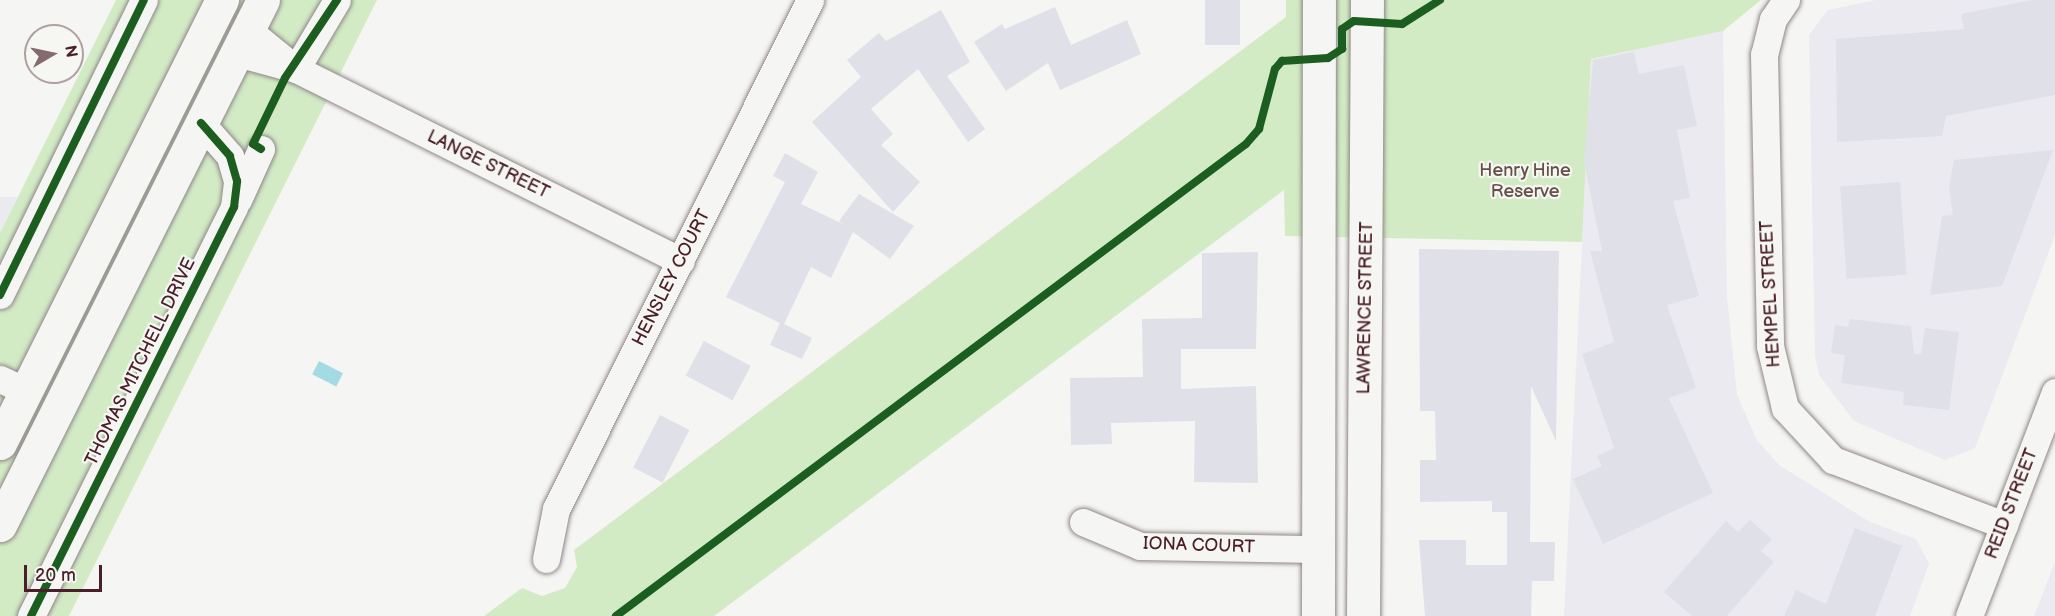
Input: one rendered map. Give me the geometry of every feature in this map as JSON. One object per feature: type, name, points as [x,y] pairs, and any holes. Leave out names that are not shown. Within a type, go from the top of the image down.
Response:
[{"type":"street","points":[[0,296],[144,0]]},
{"type":"street","points":[[0,525],[262,0]]},
{"type":"street","points":[[296,69],[337,0]]},
{"type":"street","name":"HENSLEY COURT","points":[[546,559],[556,509],[810,0]]},
{"type":"street","points":[[1318,616],[1319,0]]},
{"type":"street","name":"LAWRENCE STREET","points":[[1363,616],[1367,0]]},
{"type":"street","name":"HEMPEL STREET","points":[[1786,0],[1773,19],[1764,54],[1770,346],[1785,408],[1833,460],[2004,525]]},
{"type":"street","points":[[53,418],[8,407],[156,131],[216,13],[242,42]]},
{"type":"street","name":"LANGE STREET","points":[[242,42],[681,261]]},
{"type":"street","points":[[156,131],[201,123]]},
{"type":"street","name":"THOMAS MITCHELL DRIVE","points":[[31,616],[234,207],[237,181],[230,156],[201,123]]},
{"type":"street","points":[[234,207],[261,149]]},
{"type":"street","name":"REID STREET","points":[[1969,616],[2055,392]]},
{"type":"street","name":"IONA COURT","points":[[1083,522],[1140,546],[1319,549]]},
{"type":"street","points":[[1319,549],[1363,549]]},
{"type":"shaded area","points":[[1876,0],[2055,0],[2055,235],[1975,448],[1945,460],[1854,421],[1819,375],[1815,356],[1809,35],[1828,10]]},
{"type":"shaded area","points":[[1723,31],[1727,296],[1737,395],[1757,440],[1779,465],[1870,522],[1916,539],[1929,564],[1910,616],[1564,616],[1591,59]]},
{"type":"shaded area","points":[[0,197],[18,197],[0,233]]},
{"type":"shaded area","points":[[2055,562],[2055,616],[2034,616]]},
{"type":"green space","points":[[116,0],[377,0],[69,616],[0,616],[0,233],[74,84],[84,84],[84,64]]},
{"type":"green space","name":"Henry Hine Reserve","points":[[1286,0],[1761,0],[1723,31],[1591,59],[1582,242],[1285,236],[1284,190],[714,616],[484,616],[522,588],[542,596],[565,588],[577,567],[574,550],[1286,17]]},
{"type":"water","points":[[319,361],[343,373],[336,387],[312,374]]},
{"type":"building","points":[[1205,0],[1240,0],[1240,45],[1205,45]]},
{"type":"building","points":[[2032,0],[2055,0],[2055,95],[1946,116],[1942,136],[1837,142],[1836,39],[1964,29],[1961,14]]},
{"type":"building","points":[[1055,7],[1071,45],[1127,20],[1141,54],[1060,90],[1048,63],[1006,91],[974,42],[1002,24],[1005,29]]},
{"type":"building","points":[[941,10],[970,62],[947,76],[985,129],[968,142],[918,69],[871,109],[893,134],[881,145],[920,182],[893,212],[812,122],[861,77],[847,60],[879,33],[886,41]]},
{"type":"building","points":[[1634,52],[1639,74],[1684,65],[1697,126],[1677,130],[1690,198],[1673,201],[1699,296],[1667,305],[1696,388],[1669,398],[1713,493],[1603,544],[1573,479],[1602,466],[1597,456],[1614,448],[1582,354],[1614,342],[1590,251],[1602,251],[1584,162],[1593,60]]},
{"type":"building","points":[[2053,150],[2002,286],[1930,295],[1942,216],[1953,215],[1949,187],[1954,160]]},
{"type":"building","points":[[785,153],[818,172],[801,204],[845,225],[839,221],[859,194],[914,226],[890,259],[853,232],[831,278],[811,267],[784,324],[812,338],[802,359],[770,345],[780,323],[726,297],[785,182],[773,176]]},
{"type":"building","points":[[1900,182],[1906,275],[1847,279],[1840,186]]},
{"type":"building","points":[[1419,249],[1559,251],[1556,441],[1531,386],[1530,542],[1555,542],[1554,581],[1532,581],[1531,616],[1425,616],[1419,540],[1466,540],[1466,565],[1507,565],[1507,512],[1492,512],[1492,501],[1420,502],[1420,460],[1436,460],[1435,411],[1420,411]]},
{"type":"building","points":[[1258,252],[1256,349],[1181,349],[1181,389],[1256,386],[1258,483],[1194,482],[1195,421],[1111,423],[1112,444],[1071,445],[1070,378],[1143,377],[1142,319],[1202,318],[1202,253]]},
{"type":"building","points":[[1850,319],[1911,326],[1914,354],[1921,354],[1925,328],[1959,332],[1949,410],[1903,405],[1904,392],[1841,383],[1845,355],[1831,353],[1835,325],[1848,327]]},
{"type":"building","points":[[704,341],[751,366],[732,400],[686,375]]},
{"type":"building","points":[[660,415],[689,430],[663,483],[633,468]]},
{"type":"building","points":[[1750,520],[1772,539],[1761,551],[1774,562],[1727,616],[1692,616],[1664,592],[1726,521],[1738,532]]},
{"type":"building","points":[[1855,528],[1902,546],[1875,616],[1784,616],[1796,590],[1826,604]]},
{"type":"cycle path","points":[[0,295],[144,0]]},
{"type":"cycle path","points":[[261,149],[253,144],[285,78],[337,0]]},
{"type":"cycle path","points":[[616,616],[1246,144],[1259,129],[1275,69],[1282,61],[1328,58],[1342,49],[1342,29],[1354,21],[1402,24],[1440,0]]},
{"type":"cycle path","points":[[31,616],[234,207],[237,181],[230,156],[201,123]]}]
